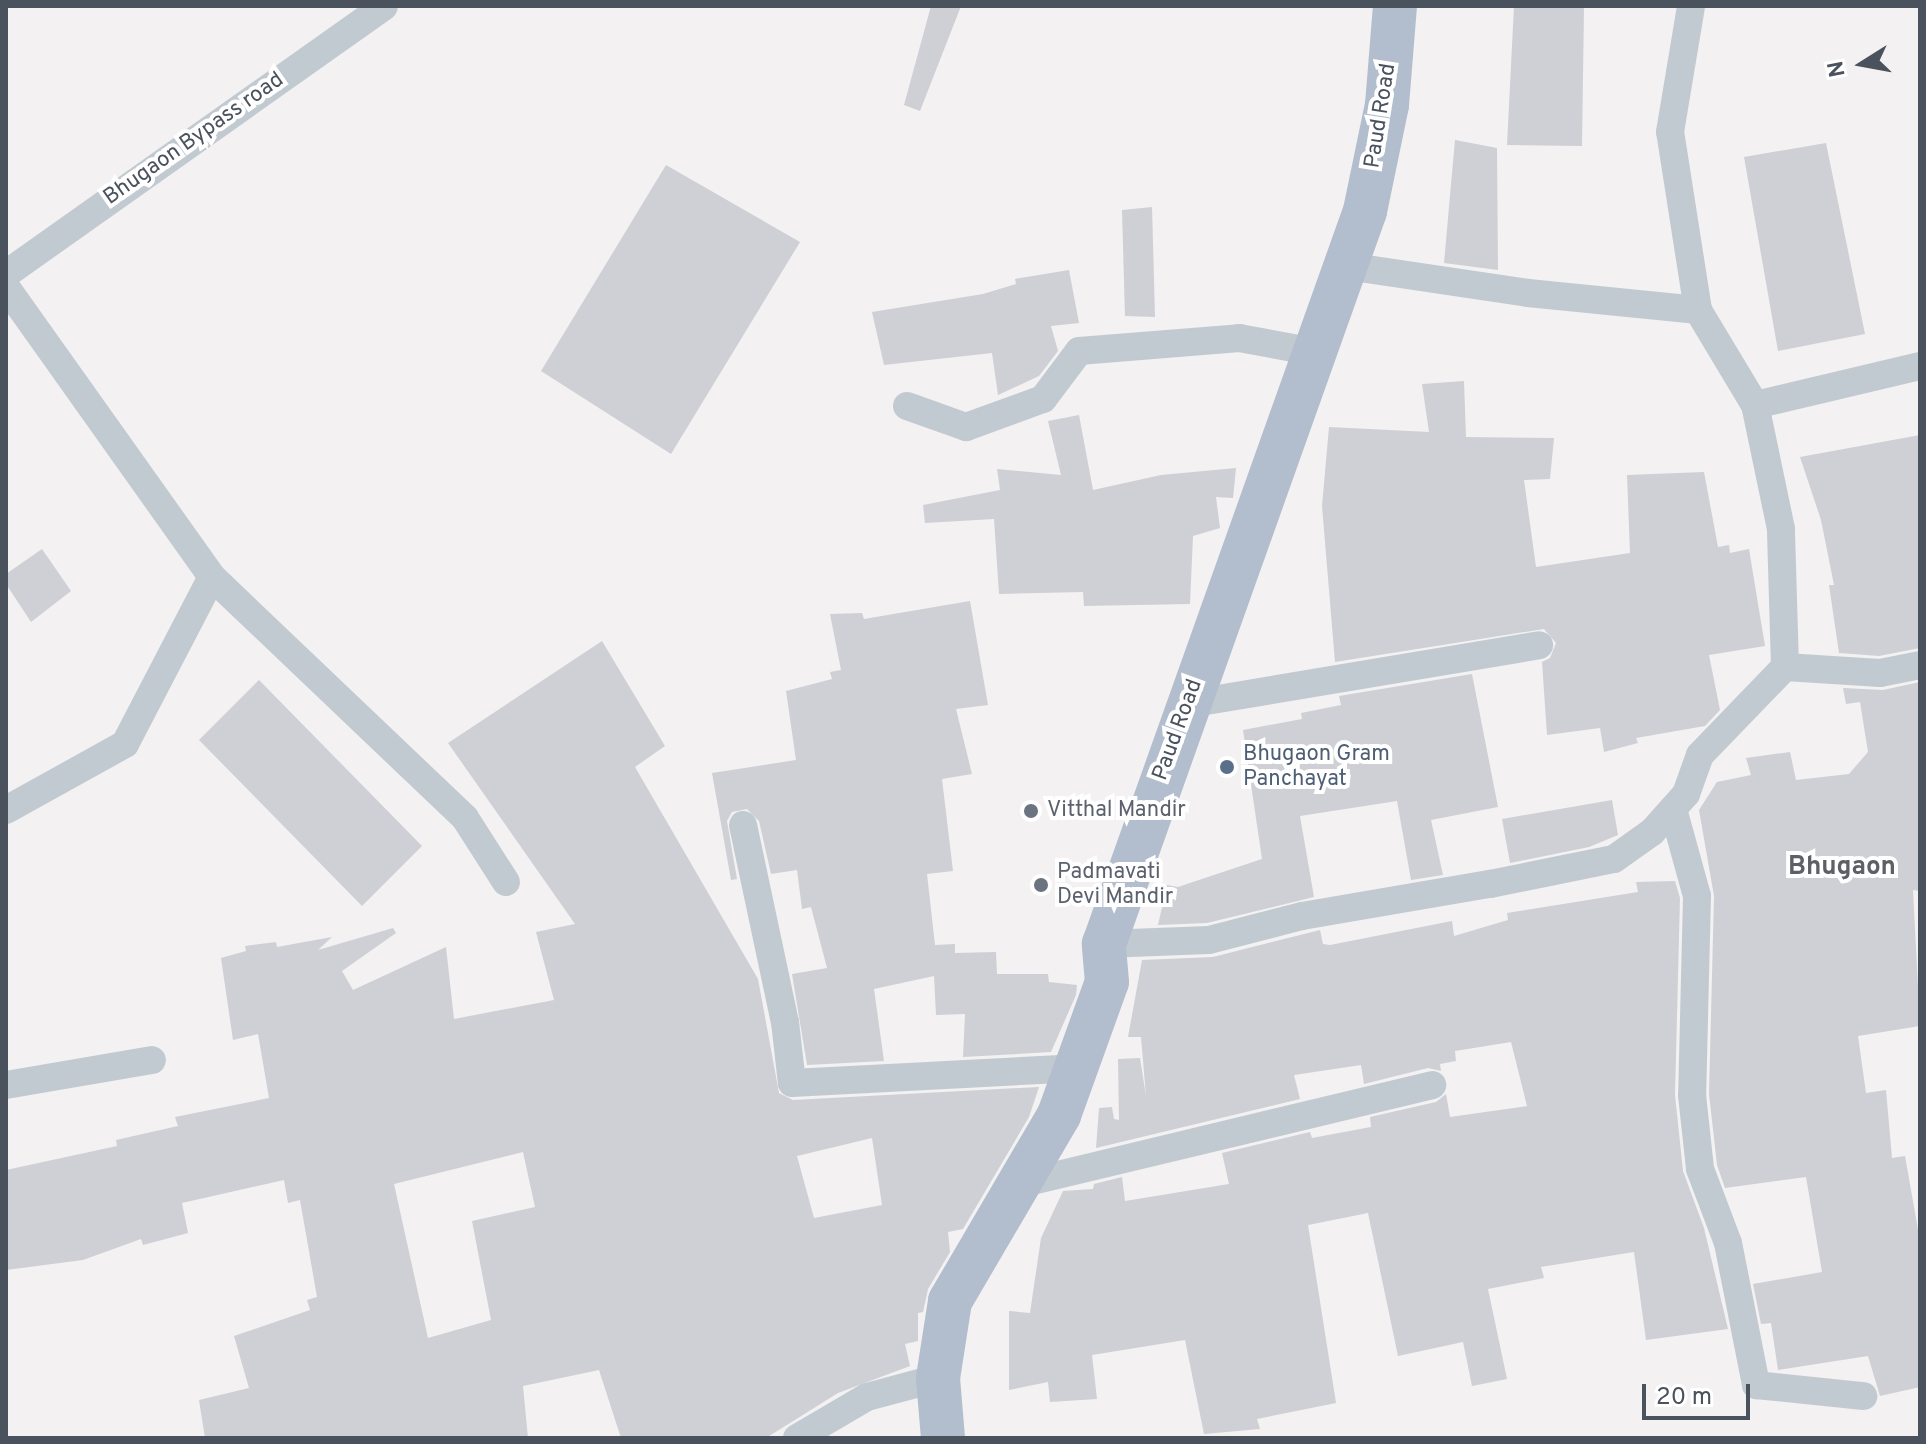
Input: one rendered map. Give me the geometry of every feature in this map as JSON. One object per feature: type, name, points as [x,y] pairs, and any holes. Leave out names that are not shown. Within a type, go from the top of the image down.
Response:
[{"type":"main road","name":"Paud Road","points":[[943,1438],[938,1378],[950,1301],[1059,1115],[1107,982],[1104,944],[1365,211],[1387,105],[1395,6]]},
{"type":"street","name":"Bhugaon Bypass road","points":[[6,274],[384,6]]},
{"type":"street","points":[[1104,944],[1209,940],[1302,916],[1614,859],[1652,832],[1673,809],[1686,794],[1700,755],[1785,667],[1781,529],[1755,405],[1698,310],[1670,132],[1691,6]]},
{"type":"street","points":[[1346,266],[1528,293],[1698,310]]},
{"type":"street","points":[[6,287],[212,577],[465,818],[506,882]]},
{"type":"street","points":[[907,406],[966,427],[1043,399],[1079,351],[1239,338],[1315,352]]},
{"type":"street","points":[[1755,405],[1920,366]]},
{"type":"street","points":[[6,810],[125,744],[212,577]]},
{"type":"street","points":[[1188,704],[1539,645]]},
{"type":"street","points":[[1785,667],[1880,673],[1920,665]]},
{"type":"street","points":[[1673,809],[1697,896],[1692,1095],[1700,1169],[1728,1243],[1756,1385],[1863,1396]]},
{"type":"street","points":[[743,825],[785,1022],[792,1083],[1075,1068]]},
{"type":"street","points":[[6,1085],[152,1060]]},
{"type":"street","points":[[1020,1184],[1432,1085]]},
{"type":"street","points":[[797,1438],[867,1397],[938,1378]]},
{"type":"building","points":[[931,6],[961,6],[920,111],[904,105]]},
{"type":"building","points":[[1514,6],[1584,6],[1582,146],[1507,145]]},
{"type":"building","points":[[1455,140],[1497,148],[1498,270],[1444,263]]},
{"type":"building","points":[[1826,143],[1865,334],[1778,351],[1744,157]]},
{"type":"building","points":[[666,165],[800,242],[671,454],[541,371]]},
{"type":"building","points":[[1152,207],[1155,317],[1125,316],[1122,210]]},
{"type":"building","points":[[1069,270],[1079,323],[1051,326],[1058,351],[1039,376],[998,395],[992,353],[884,365],[872,312],[983,294],[1016,284],[1015,279]]},
{"type":"building","points":[[1464,381],[1466,437],[1554,438],[1550,479],[1524,480],[1536,567],[1630,553],[1627,475],[1704,472],[1718,547],[1729,545],[1730,553],[1749,549],[1765,646],[1709,655],[1720,710],[1705,726],[1636,738],[1638,743],[1604,752],[1600,728],[1547,735],[1542,662],[1550,658],[1556,643],[1544,629],[1335,662],[1322,506],[1329,427],[1429,432],[1422,384]]},
{"type":"building","points":[[1079,415],[1093,490],[1161,475],[1236,468],[1233,498],[1216,497],[1220,528],[1193,536],[1190,604],[1084,606],[1083,592],[999,594],[994,519],[925,523],[923,505],[1000,490],[997,469],[1061,475],[1048,421]]},
{"type":"building","points":[[1920,435],[1920,648],[1879,656],[1839,653],[1829,585],[1834,585],[1821,520],[1800,457]]},
{"type":"building","points":[[42,549],[71,591],[31,622],[6,584],[6,574]]},
{"type":"building","points":[[970,601],[988,705],[956,709],[972,774],[942,779],[953,871],[927,874],[935,945],[955,944],[955,953],[996,952],[997,974],[1048,974],[1049,982],[1077,985],[1076,995],[1051,1052],[963,1057],[965,1014],[936,1015],[934,976],[874,989],[884,1061],[807,1065],[792,974],[827,968],[811,907],[802,909],[797,870],[771,874],[759,821],[747,809],[732,812],[727,821],[737,879],[731,880],[712,773],[796,760],[786,691],[832,679],[830,672],[841,670],[830,614],[862,613],[864,619]]},
{"type":"building","points":[[602,641],[665,746],[635,767],[758,979],[779,1093],[793,1100],[1039,1087],[1029,1117],[963,1229],[948,1232],[950,1252],[928,1289],[923,1312],[918,1313],[918,1341],[905,1344],[910,1366],[838,1393],[766,1438],[621,1438],[599,1370],[523,1386],[528,1438],[205,1438],[199,1400],[249,1388],[234,1336],[310,1310],[307,1300],[317,1297],[300,1200],[288,1203],[284,1180],[182,1203],[188,1233],[143,1245],[141,1239],[83,1260],[6,1270],[6,1170],[117,1146],[116,1140],[178,1126],[175,1117],[269,1098],[258,1034],[233,1040],[221,958],[246,951],[245,946],[276,942],[277,947],[332,937],[318,950],[393,928],[396,933],[342,971],[353,990],[446,947],[454,1019],[554,1000],[536,932],[575,924],[448,743]],"holes":[[[872,1138],[882,1205],[814,1218],[797,1156]],[[523,1152],[535,1207],[472,1221],[491,1320],[428,1338],[394,1184]]]},
{"type":"building","points":[[1472,674],[1498,807],[1431,820],[1443,875],[1411,880],[1397,801],[1300,816],[1314,897],[1207,923],[1158,925],[1167,885],[1178,887],[1262,859],[1243,730],[1302,719],[1301,713],[1341,705],[1339,696]]},
{"type":"building","points":[[259,680],[422,846],[362,906],[199,740]]},
{"type":"building","points":[[1920,682],[1920,891],[1913,890],[1920,1026],[1858,1036],[1866,1093],[1886,1090],[1892,1158],[1905,1156],[1920,1241],[1920,1387],[1880,1396],[1868,1356],[1778,1370],[1771,1323],[1761,1324],[1753,1284],[1822,1272],[1806,1177],[1725,1188],[1717,1165],[1709,1094],[1714,896],[1699,810],[1717,782],[1751,775],[1746,758],[1790,752],[1796,780],[1849,774],[1868,752],[1860,702],[1846,704],[1843,688],[1883,690]]},
{"type":"building","points":[[1612,800],[1618,835],[1589,847],[1510,863],[1502,819]]},
{"type":"building","points":[[1675,881],[1680,898],[1675,1095],[1683,1171],[1704,1228],[1728,1329],[1646,1340],[1634,1252],[1541,1267],[1544,1278],[1488,1289],[1507,1379],[1472,1386],[1463,1342],[1398,1356],[1368,1213],[1308,1225],[1336,1403],[1257,1419],[1260,1429],[1204,1434],[1185,1340],[1092,1355],[1097,1399],[1050,1402],[1048,1382],[1009,1390],[1009,1311],[1030,1313],[1041,1238],[1063,1191],[1093,1189],[1094,1184],[1122,1177],[1125,1201],[1229,1184],[1222,1153],[1310,1132],[1312,1138],[1371,1127],[1370,1117],[1436,1102],[1446,1094],[1450,1117],[1527,1106],[1511,1042],[1455,1051],[1456,1061],[1440,1064],[1441,1071],[1428,1068],[1364,1084],[1361,1065],[1294,1075],[1300,1099],[1096,1148],[1099,1108],[1112,1107],[1114,1119],[1119,1120],[1118,1059],[1140,1058],[1146,1096],[1141,1037],[1128,1037],[1142,960],[1213,957],[1320,930],[1323,944],[1330,945],[1452,921],[1454,936],[1508,920],[1507,913],[1638,892],[1636,882]]},
{"type":"place","name":"Bhugaon Gram Panchayat","points":[[1227,767]]},
{"type":"place","name":"Vitthal Mandir","points":[[1031,811]]},
{"type":"place","name":"Padmavati Devi Mandir","points":[[1041,885]]},
{"type":"district","name":"Bhugaon","points":[[1842,868]]}]
